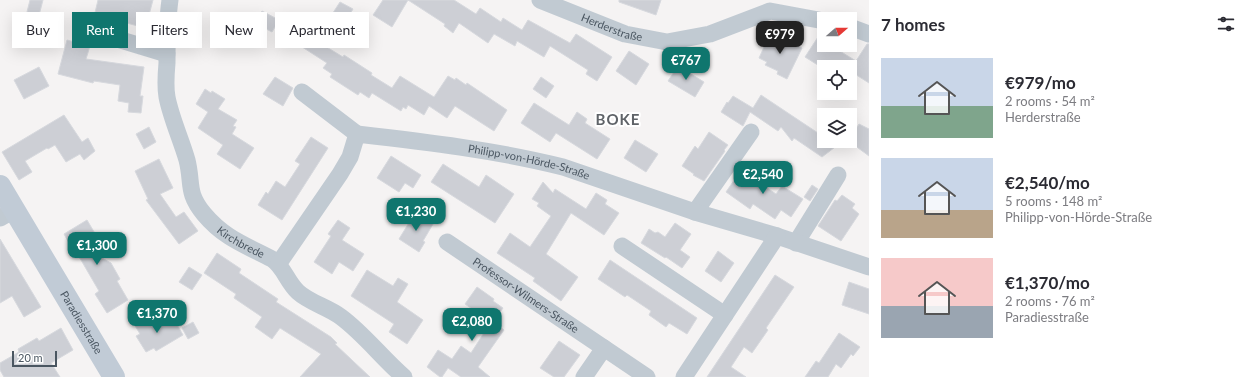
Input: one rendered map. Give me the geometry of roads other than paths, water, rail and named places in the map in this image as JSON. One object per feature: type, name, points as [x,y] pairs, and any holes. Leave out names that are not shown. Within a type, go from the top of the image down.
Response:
[{"type":"main road","name":"Paradiesstraße","points":[[0,186],[7,214],[114,377]]},
{"type":"street","name":"Kirchbrede","points":[[170,0],[166,96],[188,163],[190,187],[193,197],[204,214],[225,235],[272,258],[279,264],[291,285],[297,291],[306,298],[331,310],[349,324],[402,377]]},
{"type":"street","name":"Herderstraße","points":[[540,0],[624,34],[667,42],[710,34],[769,6],[817,20]]},
{"type":"street","points":[[857,30],[869,34]]},
{"type":"street","points":[[128,42],[167,54]]},
{"type":"street","points":[[279,264],[340,174],[350,157],[357,134],[302,92]]},
{"type":"street","points":[[695,212],[751,132]]},
{"type":"street","name":"Philipp-von-Hörde-Straße","points":[[357,134],[458,146],[543,162],[575,170],[695,212],[777,236],[869,267]]},
{"type":"street","points":[[796,243],[838,174]]},
{"type":"street","points":[[684,377],[777,236]]},
{"type":"street","name":"Professor-Wilmers-Straße","points":[[446,242],[647,377]]},
{"type":"street","points":[[622,246],[725,315]]},
{"type":"street","points":[[584,377],[604,348]]},
{"type":"district","name":"BOKE","points":[[618,120]]}]
